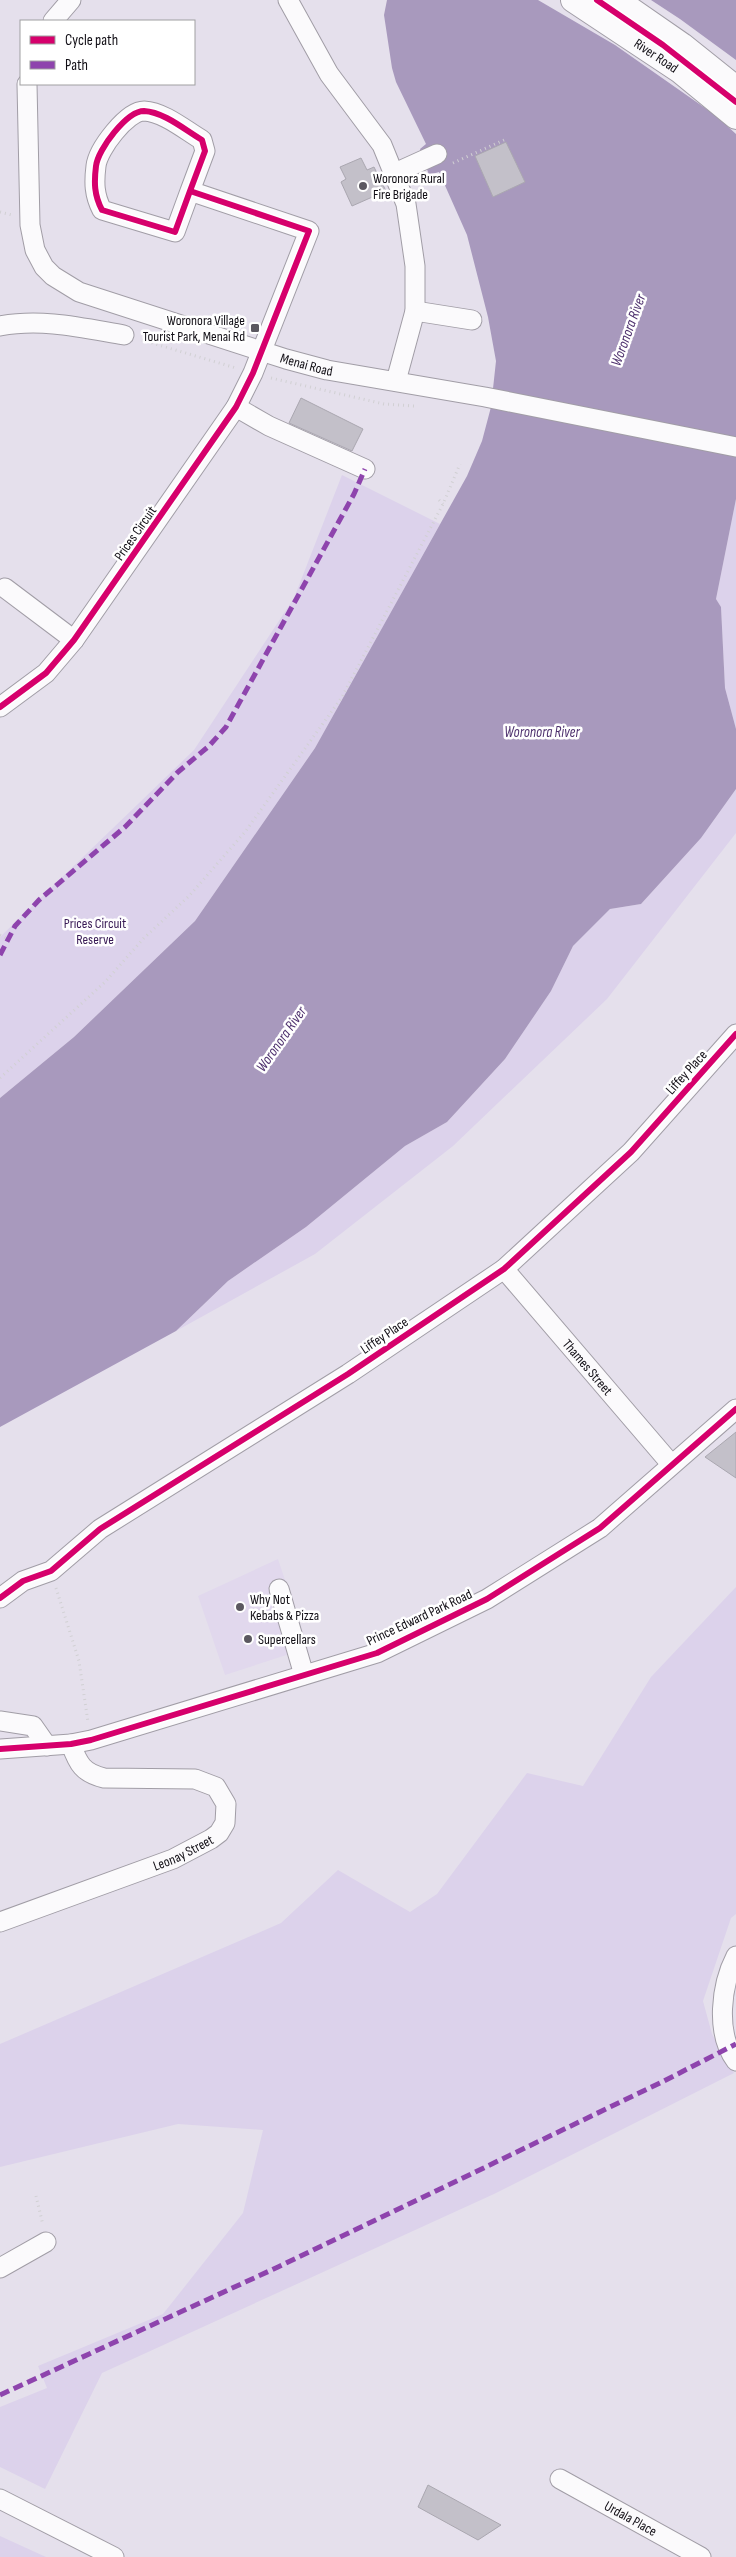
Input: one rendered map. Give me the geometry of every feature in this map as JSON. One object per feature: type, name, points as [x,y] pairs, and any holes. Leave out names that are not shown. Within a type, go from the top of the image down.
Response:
[{"type":"main road","name":"River Road","points":[[573,0],[680,71],[736,117]]},
{"type":"main road","name":"River Road","points":[[618,0],[688,50],[736,88]]},
{"type":"street","points":[[54,20],[71,0]]},
{"type":"street","points":[[288,0],[329,74],[382,145],[395,173],[410,224],[415,266],[415,311],[396,381]]},
{"type":"street","name":"Menai Road","points":[[27,85],[30,225],[35,250],[44,267],[54,276],[79,292],[262,351],[328,370],[485,397],[736,447]]},
{"type":"street","points":[[142,111],[157,113],[202,140],[205,151],[190,191],[175,232],[102,210],[95,196],[96,163],[119,124],[142,111]]},
{"type":"street","points":[[395,173],[444,160]]},
{"type":"street","name":"Prices Circuit","points":[[0,707],[46,673],[74,640],[236,408],[262,351],[309,231],[190,191]]},
{"type":"street","points":[[415,311],[472,320]]},
{"type":"street","points":[[0,326],[22,322],[60,324],[124,335]]},
{"type":"street","points":[[236,408],[268,426],[365,469]]},
{"type":"street","points":[[5,588],[74,640]]},
{"type":"street","name":"Liffey Place","points":[[0,1598],[23,1581],[51,1571],[100,1528],[348,1374],[504,1269],[631,1152],[736,1034]]},
{"type":"street","name":"Thames Street","points":[[504,1269],[671,1464]]},
{"type":"street","name":"Prince Edward Park Road","points":[[0,1749],[72,1744],[92,1740],[378,1653],[487,1599],[600,1528],[736,1409]]},
{"type":"street","points":[[279,1588],[304,1675]]},
{"type":"street","points":[[0,1721],[33,1726],[47,1746]]},
{"type":"street","name":"Leonay Street","points":[[0,1922],[173,1859],[211,1839],[219,1833],[224,1823],[226,1804],[216,1787],[207,1782],[195,1779],[104,1778],[92,1776],[85,1772],[78,1763],[72,1744]]},
{"type":"street","points":[[736,1956],[729,1968],[722,1998],[727,2047],[736,2061]]},
{"type":"street","points":[[0,2268],[46,2242]]},
{"type":"street","name":"Urdala Place","points":[[560,2479],[702,2557]]},
{"type":"street","points":[[0,2499],[114,2557]]},
{"type":"path","points":[[444,160],[504,140]]},
{"type":"path","points":[[0,1078],[106,982],[144,938],[189,896],[245,832],[342,697],[443,504],[460,464]]},
{"type":"path","points":[[439,500],[443,504]]},
{"type":"path","points":[[0,935],[8,939]]},
{"type":"path","points":[[51,1571],[79,1661],[92,1740]]},
{"type":"path","points":[[36,2196],[46,2242]]},
{"type":"shaded area","points":[[278,1559],[308,1648],[225,1675],[198,1596]]},
{"type":"green space","name":"Prices Circuit Reserve","points":[[342,475],[440,524],[315,748],[195,921],[74,1037],[0,1098],[0,937],[194,750],[294,598]]},
{"type":"green space","points":[[736,499],[736,729],[725,688],[721,607],[716,599]]},
{"type":"green space","points":[[736,789],[736,833],[607,999],[453,1146],[315,1254],[176,1331],[228,1281],[306,1227],[405,1146],[447,1122],[505,1059],[551,991],[573,946],[610,909],[641,904],[701,838]]},
{"type":"green space","points":[[736,1587],[736,1914],[731,1918],[703,2001],[712,2034],[734,2073],[494,2194],[102,2373],[45,2489],[0,2467],[0,2407],[47,2388],[38,2366],[163,2314],[243,2213],[263,2130],[178,2124],[0,2167],[0,2044],[281,1923],[338,1870],[410,1912],[437,1894],[527,1773],[583,1786],[651,1677]]},
{"type":"green space","points":[[0,2536],[46,2557],[0,2557]]},
{"type":"water","name":"Woronora River","points":[[387,0],[736,0],[736,499],[716,599],[721,607],[725,688],[736,729],[736,789],[701,838],[641,904],[610,909],[573,946],[551,991],[505,1059],[447,1122],[405,1146],[306,1227],[228,1281],[176,1331],[0,1427],[0,1098],[74,1037],[195,921],[315,748],[467,476],[482,441],[491,407],[496,361],[488,317],[467,235],[439,172],[429,175],[420,149],[426,144],[396,82],[384,15]]},
{"type":"pier","points":[[538,0],[651,0],[680,19],[736,60],[736,134],[715,115],[615,45]]},
{"type":"building","points":[[506,142],[525,182],[493,197],[475,156]]},
{"type":"building","points":[[361,158],[367,170],[374,167],[386,191],[352,206],[341,182],[346,179],[340,167]]},
{"type":"building","points":[[301,398],[363,429],[352,451],[289,423]]},
{"type":"building","points":[[736,1432],[736,1478],[705,1457]]},
{"type":"building","points":[[428,2485],[501,2525],[478,2540],[418,2507]]},
{"type":"marked path","points":[[0,955],[15,926],[39,900],[125,827],[178,772],[209,746],[226,727],[354,494],[365,469]]},
{"type":"marked path","points":[[0,2395],[278,2267],[662,2082],[736,2044]]},
{"type":"cycle path","points":[[597,0],[663,45],[736,102]]},
{"type":"cycle path","points":[[0,707],[46,673],[74,640],[236,407],[253,373],[309,231],[190,191],[175,232],[102,210],[95,188],[95,172],[98,159],[114,132],[130,117],[144,111],[152,112],[174,122],[202,140],[205,151],[190,191]]},
{"type":"cycle path","points":[[0,1598],[23,1581],[51,1571],[100,1529],[348,1374],[504,1269],[631,1152],[736,1034]]},
{"type":"cycle path","points":[[0,1749],[71,1744],[91,1740],[377,1653],[487,1599],[600,1528],[736,1409]]},
{"type":"place","name":"Woronora Rural Fire Brigade","points":[[363,186]]},
{"type":"place","name":"Woronora Village Tourist Park, Menai Rd","points":[[255,328]]},
{"type":"place","name":"Why Not Kebabs & Pizza","points":[[240,1607]]},
{"type":"place","name":"Supercellars","points":[[248,1639]]}]
